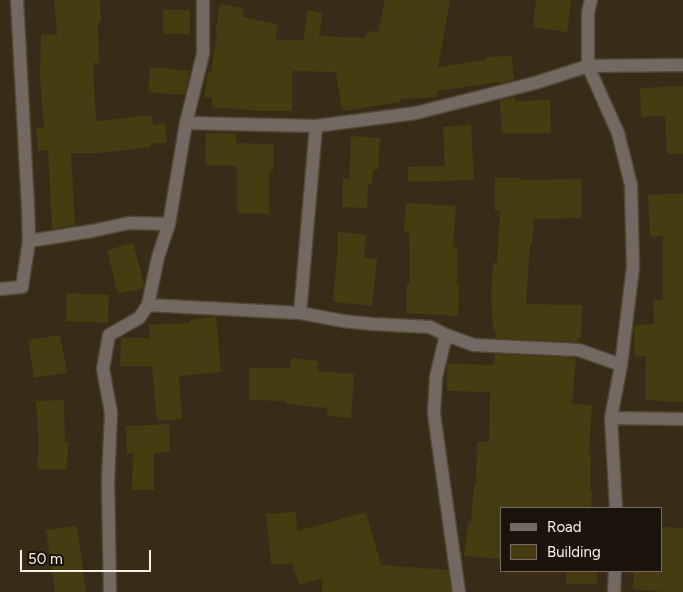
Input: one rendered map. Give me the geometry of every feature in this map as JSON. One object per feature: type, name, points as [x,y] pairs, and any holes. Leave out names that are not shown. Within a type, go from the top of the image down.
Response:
[{"type":"street","points":[[0,289],[22,287],[29,241],[16,0]]},
{"type":"street","points":[[110,592],[108,482],[111,413],[103,369],[110,335],[140,318],[148,305],[158,257],[169,224],[186,123],[203,54],[203,0]]},
{"type":"street","points":[[591,0],[588,12],[588,66],[618,133],[631,185],[633,267],[621,365],[611,418],[616,507]]},
{"type":"street","points":[[186,123],[316,126],[416,114],[535,83],[588,66],[683,65]]},
{"type":"street","points":[[300,313],[316,126]]},
{"type":"street","points":[[29,241],[129,223],[169,224]]},
{"type":"street","points":[[148,305],[300,313],[343,321],[430,327],[474,345],[579,350],[621,365]]},
{"type":"street","points":[[446,335],[436,377],[434,414],[459,592]]},
{"type":"street","points":[[611,418],[683,419]]},
{"type":"street","points":[[614,592],[615,572]]},
{"type":"building","points":[[54,0],[100,0],[101,22],[98,23],[99,63],[93,63],[96,121],[152,115],[153,125],[165,124],[167,142],[151,144],[151,147],[98,153],[71,153],[75,225],[52,229],[48,150],[38,151],[36,128],[44,127],[40,78],[41,34],[57,35]]},
{"type":"building","points":[[385,0],[450,0],[438,67],[486,60],[486,57],[512,56],[514,80],[500,84],[500,82],[437,91],[437,97],[400,99],[401,102],[342,111],[336,72],[292,71],[292,111],[258,111],[212,107],[212,98],[204,97],[208,72],[211,73],[220,4],[244,8],[242,17],[278,24],[275,40],[303,40],[308,10],[323,13],[319,36],[366,38],[367,31],[378,32]]},
{"type":"building","points":[[536,0],[571,0],[567,32],[533,27]]},
{"type":"building","points":[[163,10],[190,10],[190,34],[163,34]]},
{"type":"building","points":[[150,67],[190,71],[184,95],[148,92]]},
{"type":"building","points":[[683,86],[683,154],[667,154],[665,116],[641,117],[640,88]]},
{"type":"building","points":[[515,97],[515,101],[550,100],[551,133],[502,134],[500,100]]},
{"type":"building","points":[[471,125],[474,180],[408,182],[408,167],[445,166],[443,127]]},
{"type":"building","points":[[206,133],[236,134],[236,143],[274,144],[273,171],[269,171],[269,214],[237,213],[237,166],[205,165]]},
{"type":"building","points":[[351,136],[380,138],[378,170],[373,169],[372,184],[368,184],[367,208],[342,207],[343,178],[349,179]]},
{"type":"building","points":[[495,178],[521,178],[521,180],[581,179],[582,218],[534,219],[532,244],[530,244],[526,304],[582,305],[581,338],[578,338],[577,342],[496,338],[496,331],[493,331],[491,296],[493,263],[497,263],[500,211],[495,211]]},
{"type":"building","points":[[683,193],[683,402],[645,400],[646,356],[635,357],[634,325],[654,324],[653,300],[663,300],[663,236],[650,237],[648,195]]},
{"type":"building","points":[[406,203],[456,206],[453,247],[457,247],[458,316],[406,313],[407,283],[410,284],[409,233],[404,232]]},
{"type":"building","points":[[338,232],[366,235],[364,258],[377,259],[372,306],[333,302]]},
{"type":"building","points":[[133,243],[144,284],[143,288],[118,294],[107,250]]},
{"type":"building","points":[[67,293],[109,295],[108,323],[66,321]]},
{"type":"building","points":[[216,317],[221,372],[179,376],[182,419],[157,421],[152,366],[120,366],[121,338],[150,338],[149,325],[190,323],[190,320]]},
{"type":"building","points":[[60,335],[67,373],[34,378],[28,340]]},
{"type":"building","points":[[495,354],[576,358],[572,404],[592,405],[589,454],[591,455],[591,507],[500,507],[500,559],[464,556],[468,523],[471,523],[474,485],[476,485],[477,442],[489,442],[490,392],[447,391],[447,364],[494,365]]},
{"type":"building","points":[[291,358],[318,361],[317,371],[354,374],[351,418],[327,416],[328,408],[286,404],[286,401],[249,400],[249,368],[290,368]]},
{"type":"building","points":[[64,400],[65,442],[68,442],[67,470],[37,469],[39,435],[36,401]]},
{"type":"building","points":[[169,424],[170,452],[154,453],[154,490],[132,490],[133,453],[127,454],[126,426]]},
{"type":"building","points":[[296,512],[297,531],[366,512],[381,565],[448,570],[451,592],[322,592],[322,578],[299,585],[292,563],[271,565],[266,514]]},
{"type":"building","points":[[77,526],[86,592],[55,592],[46,530]]},
{"type":"building","points":[[663,527],[683,528],[683,592],[633,589],[634,572],[663,572]]},
{"type":"building","points":[[566,572],[597,572],[597,584],[566,584]]}]
